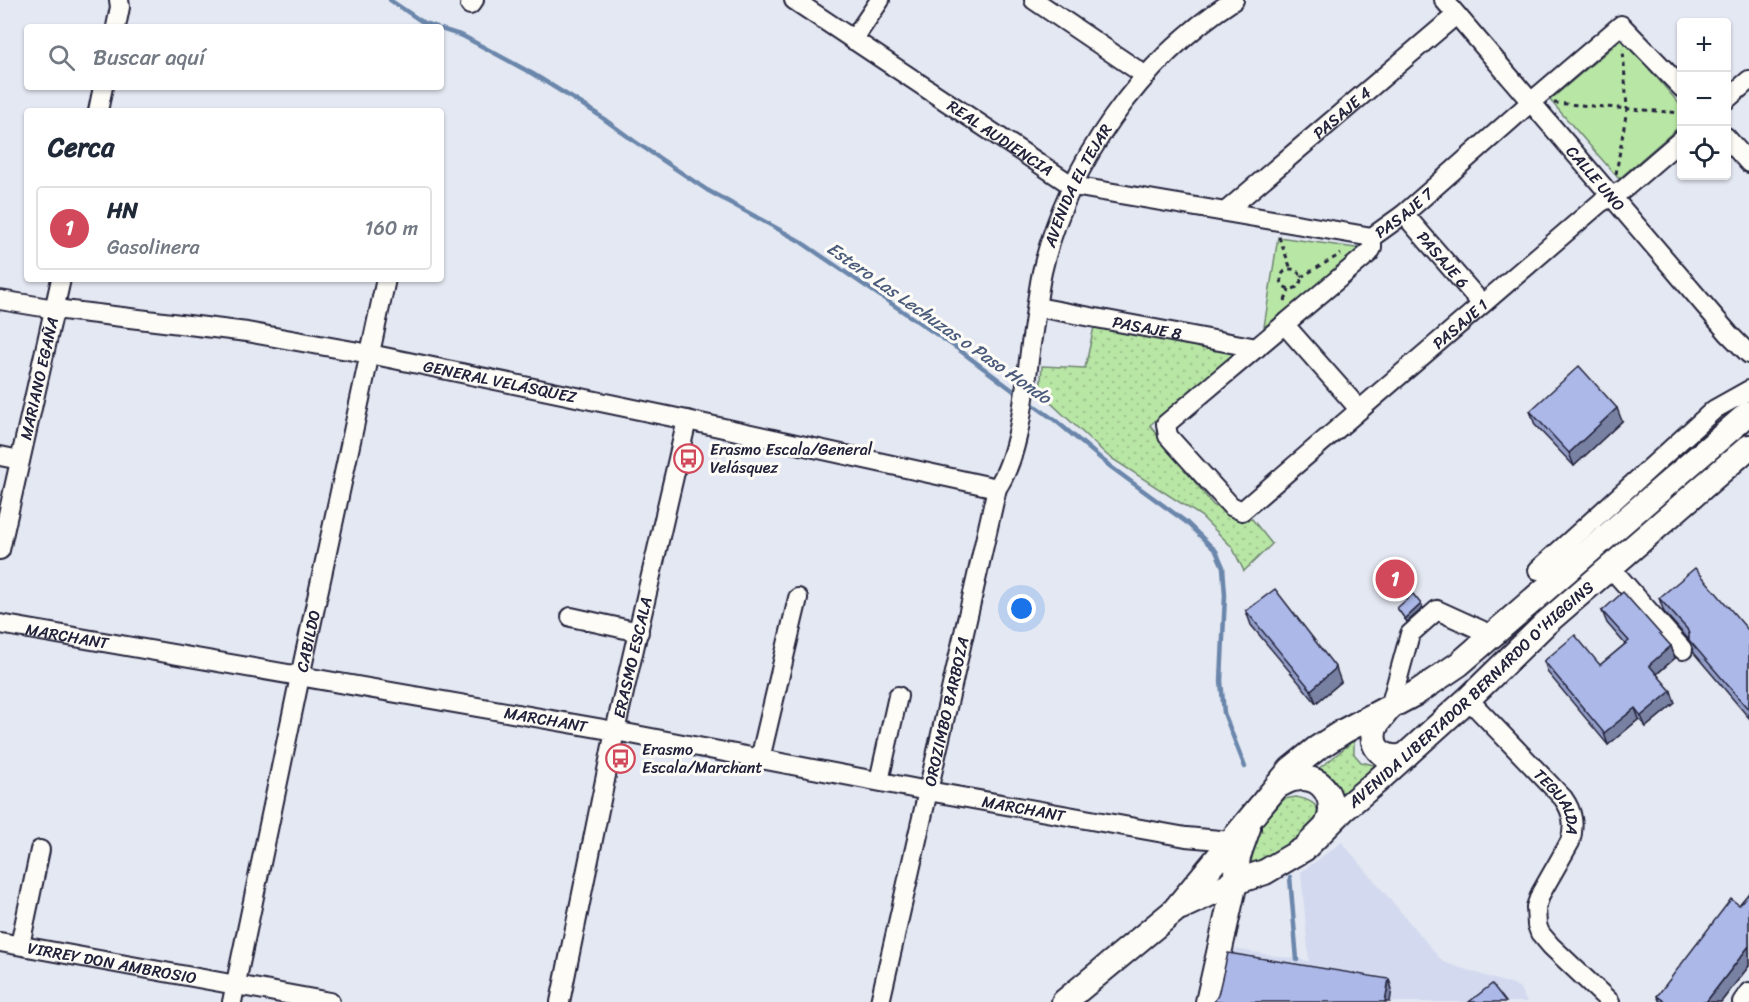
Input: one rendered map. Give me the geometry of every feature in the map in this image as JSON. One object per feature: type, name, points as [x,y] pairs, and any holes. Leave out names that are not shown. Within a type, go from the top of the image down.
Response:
[{"type":"main road","name":"AVENIDA LIBERTADOR BERNARDO O'HIGGINS","points":[[1064,1002],[1174,911],[1291,769],[1344,731],[1440,677],[1492,635],[1564,560],[1743,418]]},
{"type":"main road","name":"AVENIDA LIBERTADOR BERNARDO O'HIGGINS","points":[[1174,911],[1235,882],[1265,872],[1304,849],[1344,809],[1468,699],[1537,631],[1749,447]]},
{"type":"main road","points":[[1390,707],[1375,727],[1376,746],[1389,757],[1406,755]]},
{"type":"main road","points":[[1277,786],[1294,778],[1317,783],[1330,799],[1332,813],[1328,825]]},
{"type":"main road","points":[[1208,1002],[1235,882],[1238,856],[1248,826],[1256,813]]},
{"type":"street","points":[[117,24],[119,0]]},
{"type":"street","name":"REAL AUDIENCIA","points":[[794,0],[1073,186],[1372,237]]},
{"type":"street","points":[[853,40],[880,0]]},
{"type":"street","points":[[1034,0],[1055,6],[1146,76]]},
{"type":"street","name":"AVENIDA EL TEJAR","points":[[1019,422],[1042,272],[1055,231],[1084,164],[1110,122],[1146,76],[1185,38],[1234,0]]},
{"type":"street","name":"CALLE UNO","points":[[1444,0],[1749,354]]},
{"type":"street","name":"PASAJE 4","points":[[1226,212],[1456,15]]},
{"type":"street","points":[[1621,25],[1677,82]]},
{"type":"street","name":"PASAJE 7","points":[[1242,511],[1231,506],[1168,436],[1166,424],[1369,253],[1372,248],[1372,237],[1404,214],[1621,25]]},
{"type":"street","points":[[1731,95],[1749,80]]},
{"type":"street","points":[[99,108],[102,90]]},
{"type":"street","name":"PASAJE 1","points":[[1242,511],[1600,203],[1624,189],[1677,142]]},
{"type":"street","points":[[1731,142],[1749,163]]},
{"type":"street","name":"PASAJE 6","points":[[1404,214],[1482,304]]},
{"type":"street","name":"MARIANO EGAÑA","points":[[0,550],[60,282]]},
{"type":"street","name":"CABILDO","points":[[233,993],[385,282]]},
{"type":"street","name":"GENERAL VELÁSQUEZ","points":[[0,300],[247,333],[370,354],[687,420],[996,488]]},
{"type":"street","name":"PASAJE 8","points":[[1037,307],[1257,348]]},
{"type":"street","points":[[1284,324],[1359,409]]},
{"type":"street","name":"AVENIDA LIBERTADOR BERNARDO O'HIGGINS","points":[[1538,570],[1564,560],[1715,409],[1749,390]]},
{"type":"street","name":"AVENIDA LIBERTADOR BERNARDO O'HIGGINS","points":[[1715,409],[1743,418]]},
{"type":"street","name":"ERASMO ESCALA","points":[[560,1002],[615,731],[687,420]]},
{"type":"street","name":"OROZIMBO BARBOZA","points":[[880,1002],[996,488],[1008,469],[1019,422]]},
{"type":"street","points":[[0,456],[20,460]]},
{"type":"street","points":[[1610,567],[1683,650]]},
{"type":"street","points":[[760,759],[798,598]]},
{"type":"street","points":[[1390,707],[1410,634],[1437,610],[1492,635]]},
{"type":"street","points":[[571,617],[639,632]]},
{"type":"street","name":"MARCHANT","points":[[0,624],[615,731],[1186,837],[1231,841]]},
{"type":"street","points":[[879,781],[898,696]]},
{"type":"street","name":"TEGUALDA","points":[[1468,699],[1563,798],[1571,810],[1573,826],[1570,842],[1541,893],[1536,907],[1537,925],[1545,940],[1610,1002]]},
{"type":"street","points":[[20,945],[40,850]]},
{"type":"street","name":"VIRREY DON AMBROSIO","points":[[0,942],[233,993],[330,1002]]},
{"type":"street","points":[[1742,1002],[1749,993]]},
{"type":"path","points":[[1611,196],[1627,109],[1621,25]]},
{"type":"path","points":[[1531,102],[1677,113]]},
{"type":"path","points":[[1277,233],[1291,269],[1300,274],[1301,280],[1298,286],[1292,289],[1284,285],[1282,280],[1283,274],[1291,269]]},
{"type":"shaded area","points":[[1342,842],[1443,962],[1519,987],[1527,1002],[1221,1002],[1234,949],[1309,961],[1301,872]]},
{"type":"green space","points":[[1623,38],[1677,101],[1677,128],[1619,179],[1550,100]]},
{"type":"green space","points":[[1278,237],[1363,249],[1264,327]]},
{"type":"green space","points":[[1094,327],[1242,352],[1150,425],[1213,505],[1242,520],[1252,519],[1272,544],[1244,571],[1232,547],[1201,516],[1108,456],[1040,393],[1042,366],[1085,368]]},
{"type":"green space","points":[[1354,740],[1354,754],[1361,762],[1378,766],[1338,799],[1309,775]]},
{"type":"green space","points":[[1296,797],[1313,803],[1318,812],[1313,823],[1288,847],[1249,872],[1258,829],[1284,799]]},
{"type":"building","points":[[1579,366],[1617,408],[1569,453],[1530,411]]},
{"type":"building","points":[[1695,568],[1749,631],[1749,710],[1689,640],[1687,629],[1659,598]]},
{"type":"building","points":[[1275,589],[1336,668],[1311,690],[1246,611]]},
{"type":"building","points":[[1623,592],[1671,646],[1649,665],[1671,691],[1641,716],[1635,708],[1604,733],[1544,661],[1575,635],[1600,665],[1629,641],[1602,611]]},
{"type":"building","points":[[1413,594],[1421,604],[1405,619],[1397,608]]},
{"type":"building","points":[[1749,893],[1749,946],[1706,1002],[1666,1002],[1657,996],[1731,899],[1739,905]]},
{"type":"building","points":[[1228,953],[1389,979],[1385,1002],[1214,1002],[1218,995]]},
{"type":"building","points":[[1492,984],[1506,1002],[1469,1002]]},
{"type":"waterway","name":"Estero Las Lechuzas o Paso Hondo","points":[[390,0],[427,24]]},
{"type":"waterway","name":"Estero Las Lechuzas o Paso Hondo","points":[[444,30],[463,36],[533,74],[593,111],[707,190],[798,240],[958,349],[1019,395]]},
{"type":"waterway","name":"Estero Las Lechuzas o Paso Hondo","points":[[1028,401],[1111,467],[1186,522],[1216,551],[1223,567],[1225,595],[1221,681],[1224,713],[1245,767]]},
{"type":"waterway","name":"Estero Las Lechuzas o Paso Hondo","points":[[1290,877],[1297,960]]},
{"type":"place","name":"Erasmo Escala/General Velásquez","points":[[689,458]]},
{"type":"place","name":"HN","points":[[1395,579]]},
{"type":"place","name":"Erasmo Escala/Marchant","points":[[621,758]]}]
